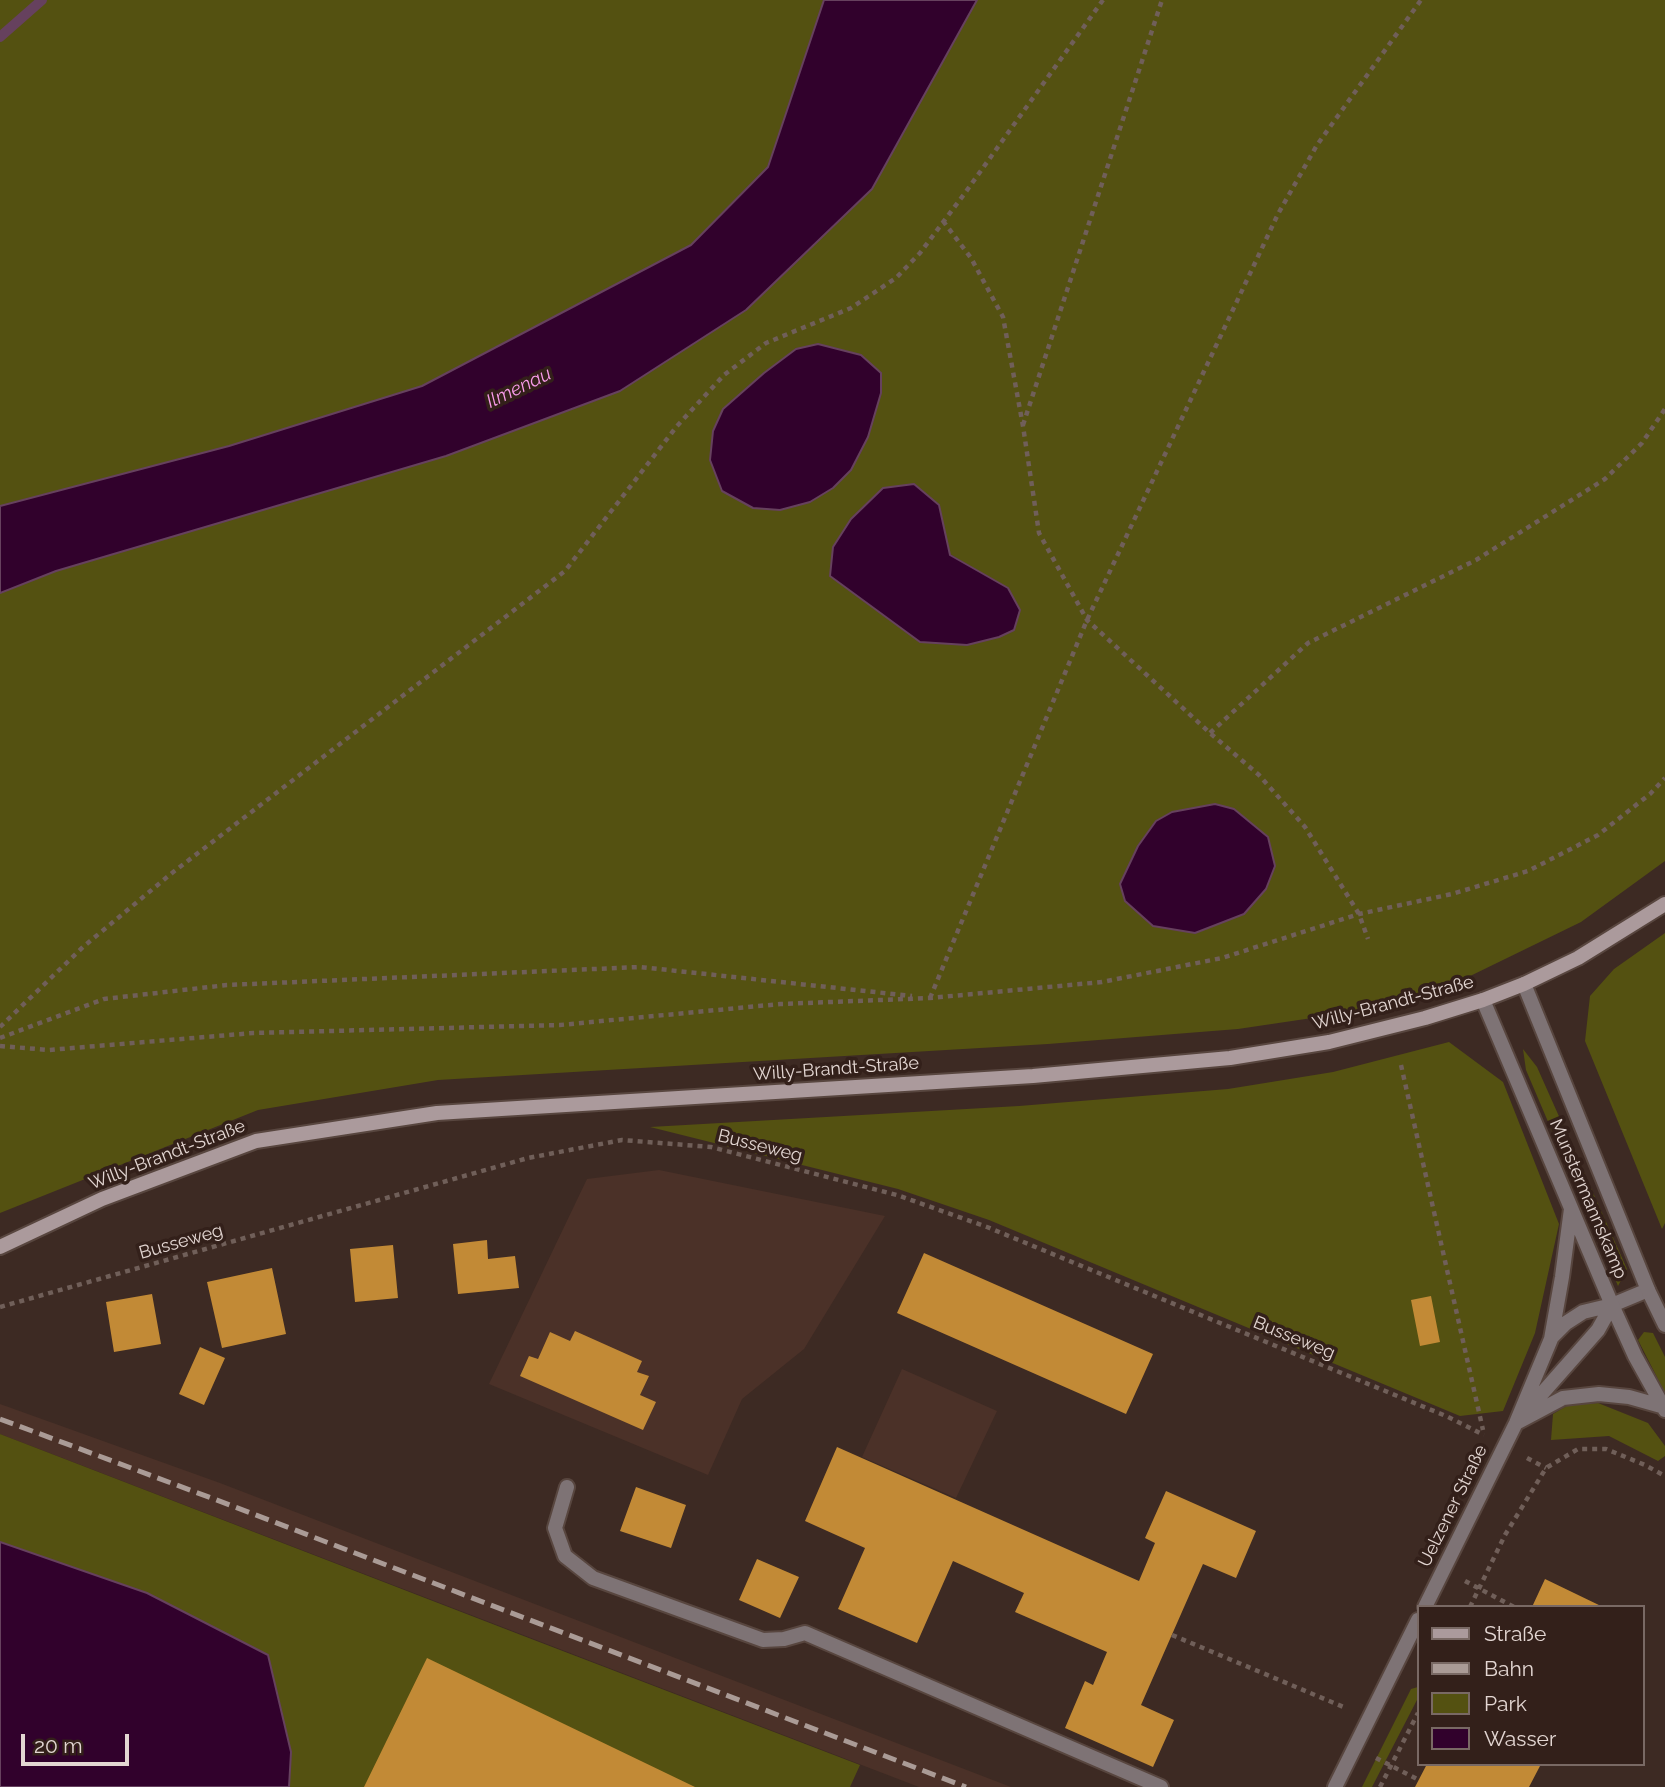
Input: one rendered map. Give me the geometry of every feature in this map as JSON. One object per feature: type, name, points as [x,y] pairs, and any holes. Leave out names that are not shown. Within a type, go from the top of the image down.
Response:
[{"type":"main road","name":"Willy-Brandt-Straße","points":[[0,1247],[102,1199],[256,1141],[437,1113],[1033,1076],[1230,1058],[1329,1042],[1425,1018],[1524,984],[1578,958],[1665,904]]},
{"type":"street","name":"Munstermannskamp","points":[[1524,984],[1648,1290],[1665,1325]]},
{"type":"street","name":"Munstermannskamp","points":[[1483,1000],[1612,1305],[1663,1408]]},
{"type":"street","name":"Uelzener Straße","points":[[1426,1605],[1516,1423],[1551,1339],[1571,1207]]},
{"type":"street","name":"Uelzener Straße","points":[[1551,1339],[1566,1323],[1583,1312],[1612,1305],[1648,1290]]},
{"type":"street","name":"Uelzener Straße","points":[[1516,1423],[1598,1330],[1612,1305]]},
{"type":"street","points":[[1516,1423],[1563,1398],[1599,1394],[1629,1397],[1663,1408]]},
{"type":"street","points":[[567,1487],[555,1528],[565,1556],[593,1578],[763,1640],[784,1639],[805,1633],[1161,1787]]},
{"type":"street","points":[[1335,1787],[1416,1624]]},
{"type":"path","points":[[0,1027],[83,947],[172,873],[565,571],[677,426],[724,375],[766,343],[851,308],[896,278],[920,253],[1103,0]]},
{"type":"path","points":[[1023,426],[1161,0]]},
{"type":"path","points":[[930,998],[1087,620],[1278,214],[1317,145],[1421,0]]},
{"type":"path","points":[[943,221],[971,258],[1003,317],[1039,533],[1087,620],[1259,775],[1306,827],[1359,914],[1368,939]]},
{"type":"path","points":[[1210,733],[1308,643],[1476,560],[1605,479],[1642,443],[1665,409]]},
{"type":"path","points":[[0,1046],[50,1050],[253,1033],[560,1025],[780,1004],[930,998],[1102,982],[1222,958],[1359,914],[1451,894],[1528,871],[1598,835],[1650,794],[1665,778]]},
{"type":"path","points":[[0,1038],[104,999],[227,985],[640,968],[930,998]]},
{"type":"path","points":[[1401,1065],[1484,1436]]},
{"type":"path","name":"Busseweg","points":[[0,1307],[527,1158],[622,1140],[711,1147],[897,1195],[988,1227],[1446,1416],[1504,1446]]},
{"type":"path","points":[[1471,1605],[1505,1535],[1546,1468],[1578,1449],[1606,1449],[1665,1476]]},
{"type":"path","points":[[1443,1569],[1510,1605]]},
{"type":"path","points":[[1172,1635],[1370,1718]]},
{"type":"path","points":[[1380,1787],[1416,1717]]},
{"type":"path","points":[[1355,1748],[1419,1780]]},
{"type":"shaded area","points":[[659,1170],[885,1216],[804,1349],[742,1399],[708,1475],[489,1384],[587,1179]]},
{"type":"shaded area","points":[[902,1369],[997,1411],[956,1498],[862,1457]]},
{"type":"shaded area","points":[[0,1404],[220,1483],[1011,1787],[919,1787],[0,1434]]},
{"type":"green space","points":[[0,0],[1665,0],[1665,861],[1581,922],[1464,979],[1366,1010],[1238,1029],[1048,1044],[438,1080],[258,1110],[0,1213]],"holes":[[[939,505],[950,554],[1008,589],[920,642],[830,576]]]},
{"type":"green space","points":[[1665,933],[1665,1223],[1662,1229],[1585,1041],[1590,996],[1614,969]]},
{"type":"green space","points":[[1449,1042],[1503,1082],[1559,1224],[1535,1333],[1503,1411],[1460,1416],[989,1220],[898,1189],[650,1127],[1019,1106],[1228,1089],[1333,1072]]},
{"type":"green space","points":[[1523,1049],[1537,1067],[1627,1269],[1618,1286],[1526,1070]]},
{"type":"green space","points":[[1644,1332],[1653,1333],[1665,1357],[1665,1393],[1638,1340]]},
{"type":"green space","points":[[1598,1403],[1648,1423],[1665,1446],[1665,1456],[1658,1461],[1609,1436],[1551,1440],[1553,1414],[1568,1405]]},
{"type":"green space","points":[[0,1434],[860,1765],[850,1787],[289,1787],[291,1752],[147,1593],[0,1542]]},
{"type":"green space","points":[[1416,1688],[1416,1702],[1372,1787],[1362,1787],[1411,1689]]},
{"type":"water","name":"Ilmenau","points":[[824,0],[977,0],[872,189],[746,310],[620,391],[446,456],[56,571],[0,593],[0,506],[229,446],[422,386],[691,245],[768,167]]},
{"type":"water","points":[[818,344],[861,355],[881,373],[881,393],[868,437],[851,470],[833,488],[810,502],[780,510],[753,508],[722,491],[710,460],[713,431],[723,409],[764,373],[796,349]]},
{"type":"water","points":[[914,484],[939,505],[950,555],[1008,588],[1020,610],[1014,630],[999,637],[967,645],[920,642],[830,576],[833,547],[851,519],[883,488]]},
{"type":"water","points":[[1215,804],[1234,809],[1268,837],[1275,866],[1266,889],[1244,914],[1195,933],[1153,926],[1125,901],[1120,884],[1138,846],[1156,821],[1172,812]]},
{"type":"water","points":[[0,1542],[147,1593],[268,1655],[291,1752],[289,1787],[0,1787]]},
{"type":"building","points":[[487,1240],[488,1259],[515,1256],[519,1288],[458,1294],[453,1244]]},
{"type":"building","points":[[393,1245],[398,1298],[355,1302],[350,1249]]},
{"type":"building","points":[[924,1253],[1153,1354],[1126,1414],[897,1313]]},
{"type":"building","points":[[272,1268],[286,1334],[222,1348],[207,1282]]},
{"type":"building","points":[[152,1294],[161,1344],[114,1352],[106,1302]]},
{"type":"building","points":[[1431,1296],[1440,1342],[1420,1346],[1411,1300]]},
{"type":"building","points":[[575,1331],[642,1361],[637,1372],[649,1376],[640,1395],[656,1402],[643,1430],[520,1376],[529,1356],[538,1359],[550,1332],[570,1341]]},
{"type":"building","points":[[200,1347],[225,1358],[204,1405],[179,1394]]},
{"type":"building","points":[[837,1447],[1139,1581],[1155,1543],[1145,1538],[1166,1491],[1256,1531],[1236,1578],[1203,1564],[1141,1705],[1174,1720],[1153,1767],[1065,1728],[1085,1681],[1093,1685],[1107,1652],[1015,1612],[1024,1593],[953,1561],[917,1643],[838,1609],[865,1548],[805,1521]]},
{"type":"building","points":[[636,1487],[686,1505],[671,1548],[620,1531]]},
{"type":"building","points":[[757,1559],[799,1577],[780,1618],[739,1600]]},
{"type":"building","points":[[1545,1579],[1599,1605],[1533,1605]]},
{"type":"building","points":[[427,1658],[695,1787],[364,1787]]},
{"type":"building","points":[[1426,1766],[1540,1766],[1529,1787],[1415,1787]]},
{"type":"waterway","points":[[0,37],[42,0]]},
{"type":"railway","points":[[0,1419],[966,1787]]}]
